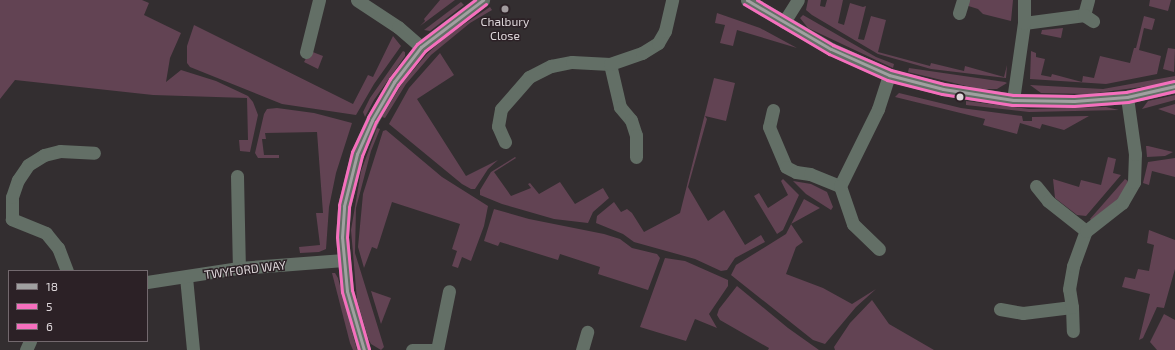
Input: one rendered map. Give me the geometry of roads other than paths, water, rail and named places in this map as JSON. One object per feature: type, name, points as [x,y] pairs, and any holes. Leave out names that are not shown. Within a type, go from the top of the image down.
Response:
[{"type":"street","points":[[306,52],[319,0]]},
{"type":"street","points":[[364,350],[347,291],[344,260],[344,206],[357,154],[383,101],[421,47],[483,0]]},
{"type":"street","points":[[505,142],[498,126],[501,109],[514,91],[529,76],[551,66],[572,62],[610,64],[642,54],[658,43],[665,31],[672,0]]},
{"type":"street","points":[[747,0],[830,49],[889,75],[949,90],[1014,100],[1074,101],[1127,97],[1175,86]]},
{"type":"street","points":[[784,22],[798,0]]},
{"type":"street","points":[[960,13],[963,0]]},
{"type":"street","points":[[1014,100],[1024,23],[1024,0]]},
{"type":"street","points":[[1024,23],[1089,18],[1088,0]]},
{"type":"street","points":[[364,2],[421,47]]},
{"type":"street","points":[[610,64],[620,107],[631,120],[636,134],[636,157]]},
{"type":"street","points":[[879,249],[853,224],[840,186],[878,109],[889,75]]},
{"type":"street","points":[[1074,331],[1069,289],[1073,266],[1086,231],[1122,203],[1134,182],[1135,154],[1127,97]]},
{"type":"street","points":[[773,110],[769,127],[786,167],[796,172],[810,174],[840,186]]},
{"type":"street","points":[[67,270],[58,248],[46,233],[6,219],[18,180],[28,165],[44,155],[60,151],[94,153]]},
{"type":"street","points":[[237,176],[239,268]]},
{"type":"street","points":[[1036,186],[1048,201],[1086,231]]},
{"type":"street","name":"TWYFORD WAY","points":[[148,282],[186,278],[239,268],[344,260]]},
{"type":"street","points":[[186,278],[192,350]]},
{"type":"street","points":[[412,350],[437,350],[448,291]]},
{"type":"street","points":[[1000,309],[1023,313],[1072,307]]},
{"type":"street","points":[[582,350],[587,332]]},
{"type":"place","name":"Chalbury Close","points":[[505,9]]}]
